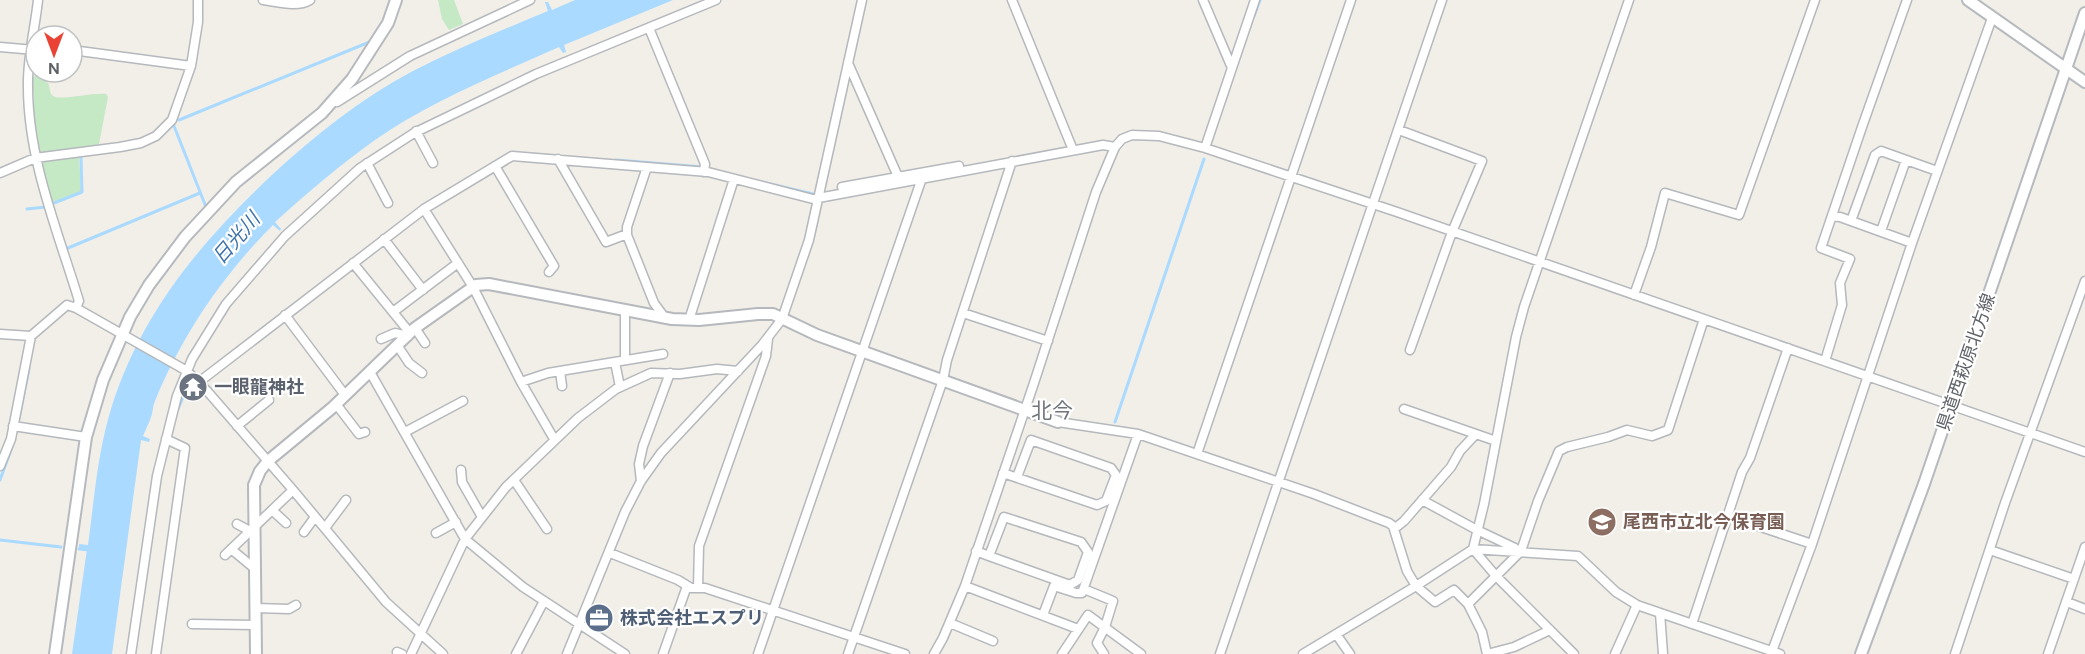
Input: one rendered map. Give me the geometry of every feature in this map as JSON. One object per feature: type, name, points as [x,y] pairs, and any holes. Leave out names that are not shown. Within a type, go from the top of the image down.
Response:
[{"type":"main road","points":[[55,654],[86,437],[103,380],[125,336],[130,316],[149,285],[185,237],[236,182],[322,113],[365,61],[388,23],[396,0]]},
{"type":"main road","points":[[1968,0],[2085,82]]},
{"type":"main road","name":"県道西萩原北方線","points":[[1862,654],[1951,406],[2085,13]]},
{"type":"main road","points":[[256,654],[252,529],[254,485],[260,471],[268,461],[336,404],[411,332],[476,285],[489,284],[517,288],[665,318],[689,320],[773,314],[817,335],[1058,422]]},
{"type":"street","points":[[36,24],[38,0]]},
{"type":"street","points":[[0,173],[35,158],[120,147],[141,143],[156,136],[172,120],[191,66],[198,22],[198,0]]},
{"type":"street","points":[[263,0],[303,4],[310,0]]},
{"type":"street","points":[[322,113],[346,95],[410,56],[530,0]]},
{"type":"street","points":[[130,654],[157,476],[177,396],[187,370],[226,304],[285,236],[367,163],[416,131],[536,74],[716,0]]},
{"type":"street","points":[[567,654],[625,512],[641,481],[661,453],[738,371],[782,319],[808,240],[820,194],[862,0]]},
{"type":"street","points":[[1012,0],[1072,148]]},
{"type":"street","points":[[1203,0],[1232,68]]},
{"type":"street","points":[[1204,148],[1255,0]]},
{"type":"street","points":[[1197,454],[1351,0]]},
{"type":"street","points":[[1220,654],[1443,0]]},
{"type":"street","points":[[1473,549],[1516,337],[1629,0]]},
{"type":"street","points":[[1634,295],[1651,248],[1665,193],[1738,215],[1815,0]]},
{"type":"street","points":[[1825,361],[1842,305],[1840,283],[1850,259],[1821,248],[1907,0]]},
{"type":"street","points":[[1303,654],[1473,549],[1578,556],[1616,592],[1637,605],[1775,653],[1912,243],[1992,18]]},
{"type":"street","points":[[649,28],[705,164],[704,171]]},
{"type":"street","points":[[0,47],[24,49]]},
{"type":"street","points":[[84,52],[191,66]]},
{"type":"street","points":[[848,63],[899,179]]},
{"type":"street","points":[[28,84],[28,112],[35,158],[79,301],[76,308]]},
{"type":"street","points":[[1399,130],[1482,161],[1452,232],[1410,350]]},
{"type":"street","points":[[416,131],[433,163]]},
{"type":"street","points":[[934,654],[965,586],[1096,192],[1115,147],[1122,139],[1132,135],[1180,140],[2085,452]]},
{"type":"street","points":[[199,382],[423,209],[512,156],[704,171],[813,198],[820,194],[1072,148],[1103,145],[1115,147]]},
{"type":"street","points":[[899,179],[922,178],[1072,148]]},
{"type":"street","points":[[1851,221],[1875,155],[1881,151],[1937,171]]},
{"type":"street","points":[[558,159],[606,242],[627,234]]},
{"type":"street","points":[[1881,231],[1906,160]]},
{"type":"street","points":[[848,654],[944,380],[947,360],[1012,161]]},
{"type":"street","points":[[367,163],[388,203]]},
{"type":"street","points":[[495,166],[554,266],[549,272]]},
{"type":"street","points":[[647,167],[627,227],[627,234],[654,303],[665,318]]},
{"type":"street","points":[[758,654],[922,178]]},
{"type":"street","points":[[689,320],[734,179]]},
{"type":"street","points":[[423,209],[473,287],[520,382],[554,439]]},
{"type":"street","points":[[1832,216],[1912,243]]},
{"type":"street","points":[[384,239],[423,290]]},
{"type":"street","points":[[353,262],[393,312],[411,332],[425,343]]},
{"type":"street","points":[[393,312],[458,263]]},
{"type":"street","points":[[1955,654],[2085,281]]},
{"type":"street","points":[[0,466],[10,439],[31,336],[67,305],[76,308],[187,370],[293,490],[386,602],[443,654]]},
{"type":"street","points":[[625,311],[625,360]]},
{"type":"street","points":[[963,313],[1048,341]]},
{"type":"street","points":[[285,315],[345,395]]},
{"type":"street","points":[[1468,604],[1521,551],[1559,451],[1627,430],[1652,436],[1668,430],[1704,319]]},
{"type":"street","points":[[381,339],[395,333],[411,332]]},
{"type":"street","points":[[0,334],[31,336]]},
{"type":"street","points":[[698,588],[699,546],[766,356],[769,336]]},
{"type":"street","points":[[397,345],[409,363],[422,373]]},
{"type":"street","points":[[1692,624],[1742,472],[1750,458],[1788,348]]},
{"type":"street","points":[[520,382],[560,371],[663,354]]},
{"type":"street","points":[[615,362],[620,387]]},
{"type":"street","points":[[411,654],[465,539],[514,480],[554,439],[603,397],[651,373],[691,373],[717,369],[738,371]]},
{"type":"street","points":[[560,371],[562,386]]},
{"type":"street","points":[[370,372],[465,539],[500,569],[544,601],[625,654]]},
{"type":"street","points":[[641,481],[639,465],[643,446],[670,373]]},
{"type":"street","points":[[237,426],[269,400]]},
{"type":"street","points":[[405,432],[463,401]]},
{"type":"street","points":[[336,404],[359,434],[365,432]]},
{"type":"street","points":[[1404,409],[1496,441]]},
{"type":"street","points":[[1058,422],[1138,434],[1279,482],[1389,523],[1394,529],[1407,571],[1416,586],[1435,602],[1454,591],[1468,604],[1482,632],[1487,654],[1514,647],[1550,630]]},
{"type":"street","points":[[13,426],[86,437]]},
{"type":"street","points":[[1043,615],[1054,586],[1082,593],[1138,434]]},
{"type":"street","points":[[1394,529],[1404,521],[1451,467],[1460,451],[1476,435]]},
{"type":"street","points":[[156,654],[185,448],[166,439]]},
{"type":"street","points":[[1003,473],[1097,505],[1107,501],[1116,475],[1111,468],[1031,440],[1017,477]]},
{"type":"street","points":[[460,470],[462,482],[482,517]]},
{"type":"street","points":[[514,480],[547,529]]},
{"type":"street","points":[[254,568],[228,552],[293,490]]},
{"type":"street","points":[[325,528],[346,500]]},
{"type":"street","points":[[1422,500],[1521,551]]},
{"type":"street","points":[[272,510],[286,523]]},
{"type":"street","points":[[1728,516],[1812,544]]},
{"type":"street","points":[[304,532],[315,517]]},
{"type":"street","points":[[976,551],[989,556],[1070,585],[1078,580],[1088,552],[1081,542],[1004,517],[989,556]]},
{"type":"street","points":[[436,533],[456,522]]},
{"type":"street","points":[[237,524],[252,529]]},
{"type":"street","points":[[2048,654],[2085,547]]},
{"type":"street","points":[[1473,549],[1496,576],[1574,654]]},
{"type":"street","points":[[1990,550],[2074,579]]},
{"type":"street","points":[[610,553],[678,580],[691,588],[705,588],[905,654]]},
{"type":"street","points":[[663,654],[687,586]]},
{"type":"street","points":[[965,586],[1078,629]]},
{"type":"street","points":[[1083,589],[1113,600],[1105,627],[1097,643],[1104,654]]},
{"type":"street","points":[[516,654],[544,601]]},
{"type":"street","points":[[2067,602],[2085,609]]},
{"type":"street","points":[[255,608],[289,609],[296,605]]},
{"type":"street","points":[[1615,654],[1637,605]]},
{"type":"street","points":[[1660,613],[1663,654]]},
{"type":"street","points":[[1062,654],[1088,615],[1141,654]]},
{"type":"street","points":[[950,623],[993,641]]},
{"type":"street","points":[[192,624],[255,625]]},
{"type":"street","points":[[1336,634],[1350,654]]},
{"type":"green space","points":[[438,0],[454,0],[463,24],[449,30],[442,19]]},
{"type":"green space","points":[[33,84],[48,84],[52,95],[57,97],[106,94],[108,97],[99,144],[45,155],[39,151],[33,105]]},
{"type":"green space","points":[[79,155],[81,191],[52,203],[42,163],[44,159]]},
{"type":"water","name":"日光川","points":[[575,0],[673,0],[564,45],[566,52],[563,53],[559,47],[488,78],[396,126],[311,190],[275,222],[281,229],[280,231],[273,225],[237,264],[191,329],[154,403],[143,436],[150,439],[149,442],[141,440],[112,654],[72,654],[87,549],[79,548],[79,544],[88,545],[99,464],[109,416],[136,346],[154,314],[196,255],[246,200],[289,160],[339,118],[374,94],[445,55],[548,11],[545,2],[548,2],[552,10]]},
{"type":"waterway","points":[[1254,16],[1260,0]]},
{"type":"waterway","points":[[179,120],[372,41]]},
{"type":"waterway","points":[[174,126],[206,207]]},
{"type":"waterway","points":[[54,203],[82,192],[81,158]]},
{"type":"waterway","points":[[1115,422],[1204,159]]},
{"type":"waterway","points":[[616,160],[703,167]]},
{"type":"waterway","points":[[762,182],[813,194]]},
{"type":"waterway","points":[[68,248],[200,193]]},
{"type":"waterway","points":[[27,209],[46,207]]},
{"type":"waterway","points":[[18,423],[29,369]]},
{"type":"waterway","points":[[178,409],[187,388]]},
{"type":"waterway","points":[[0,480],[12,447]]},
{"type":"waterway","points":[[0,540],[61,547]]},
{"type":"waterway","points":[[79,549],[89,550]]},
{"type":"place","name":"一眼龍神社","points":[[193,387]]},
{"type":"place","name":"尾西市立北今保育園","points":[[1602,522]]},
{"type":"place","name":"株式会社エスプリ","points":[[599,618]]},
{"type":"district","name":"北今","points":[[1052,411]]}]
